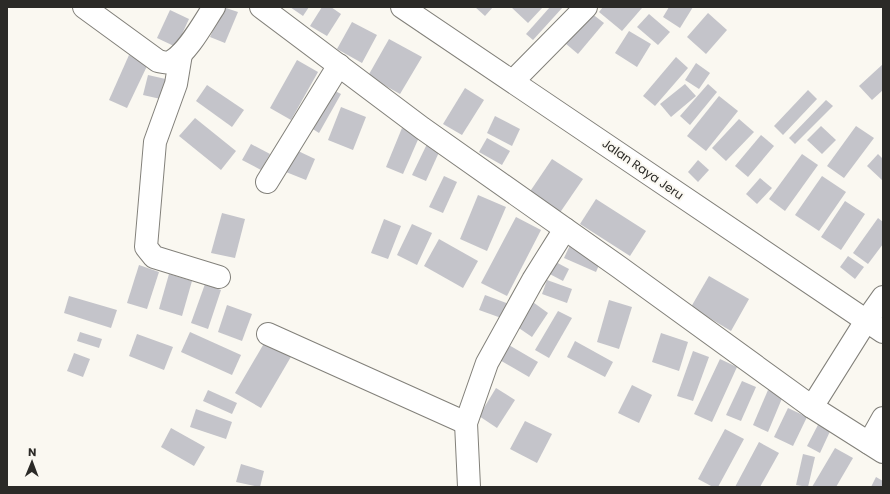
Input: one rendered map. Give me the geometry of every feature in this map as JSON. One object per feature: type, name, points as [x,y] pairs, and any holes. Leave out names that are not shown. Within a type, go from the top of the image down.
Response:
[{"type":"street","points":[[96,11],[158,61],[164,63],[172,61],[181,54],[214,7]]},
{"type":"street","points":[[261,7],[422,128],[812,407],[876,448],[883,418]]},
{"type":"street","name":"Jalan Raya Jeru","points":[[402,7],[513,81],[731,231],[874,326]]},
{"type":"street","points":[[513,81],[586,7]]},
{"type":"street","points":[[181,54],[176,84],[155,142],[146,247],[154,257],[219,277]]},
{"type":"street","points":[[267,182],[339,65]]},
{"type":"street","points":[[469,487],[466,423],[487,363],[533,280],[565,229]]},
{"type":"street","points":[[812,407],[874,326],[883,297]]},
{"type":"street","points":[[268,334],[466,423]]},
{"type":"building","points":[[223,7],[238,12],[225,43],[210,37]]},
{"type":"building","points":[[290,7],[309,7],[303,16]]},
{"type":"building","points":[[322,7],[331,7],[341,14],[327,36],[310,26]]},
{"type":"building","points":[[475,7],[493,7],[485,16]]},
{"type":"building","points":[[511,7],[543,7],[528,23]]},
{"type":"building","points":[[550,7],[563,7],[533,40],[526,34]]},
{"type":"building","points":[[603,7],[642,8],[622,31],[599,12]]},
{"type":"building","points":[[669,7],[693,7],[680,28],[663,17]]},
{"type":"building","points":[[170,10],[189,19],[176,47],[157,38]]},
{"type":"building","points":[[591,13],[604,23],[578,54],[565,43]]},
{"type":"building","points":[[708,13],[727,30],[706,54],[687,37]]},
{"type":"building","points":[[649,14],[670,32],[658,45],[637,27]]},
{"type":"building","points":[[352,22],[377,35],[362,63],[337,49]]},
{"type":"building","points":[[629,31],[651,44],[637,67],[615,53]]},
{"type":"building","points":[[389,39],[422,57],[400,94],[368,76]]},
{"type":"building","points":[[129,55],[148,64],[127,108],[109,100]]},
{"type":"building","points":[[676,57],[688,68],[655,106],[643,96]]},
{"type":"building","points":[[297,60],[318,72],[291,120],[270,108]]},
{"type":"building","points":[[696,63],[710,73],[699,89],[685,80]]},
{"type":"building","points":[[883,64],[883,90],[872,100],[859,86]]},
{"type":"building","points":[[148,75],[170,80],[165,100],[143,95]]},
{"type":"building","points":[[685,84],[696,96],[671,117],[660,104]]},
{"type":"building","points":[[708,84],[717,92],[690,125],[680,116]]},
{"type":"building","points":[[207,85],[244,110],[232,127],[196,101]]},
{"type":"building","points":[[329,88],[341,94],[319,133],[308,126]]},
{"type":"building","points":[[465,88],[484,100],[462,135],[443,124]]},
{"type":"building","points":[[808,90],[817,99],[783,135],[774,126]]},
{"type":"building","points":[[719,96],[738,111],[706,151],[687,136]]},
{"type":"building","points":[[826,100],[833,106],[795,144],[789,138]]},
{"type":"building","points":[[341,107],[366,117],[353,150],[328,140]]},
{"type":"building","points":[[495,116],[520,129],[512,146],[487,133]]},
{"type":"building","points":[[195,118],[236,151],[221,170],[179,136]]},
{"type":"building","points":[[739,119],[754,132],[726,161],[712,148]]},
{"type":"building","points":[[821,126],[836,140],[822,154],[807,140]]},
{"type":"building","points":[[856,126],[874,138],[844,178],[827,166]]},
{"type":"building","points":[[402,128],[420,135],[403,174],[386,167]]},
{"type":"building","points":[[761,135],[774,146],[748,177],[735,166]]},
{"type":"building","points":[[487,138],[510,151],[502,165],[479,152]]},
{"type":"building","points":[[251,144],[270,154],[261,170],[242,160]]},
{"type":"building","points":[[427,144],[440,150],[426,181],[412,175]]},
{"type":"building","points":[[296,150],[315,159],[306,180],[286,172]]},
{"type":"building","points":[[802,154],[818,165],[785,211],[769,199]]},
{"type":"building","points":[[878,154],[883,159],[883,181],[867,166]]},
{"type":"building","points":[[552,159],[583,179],[559,214],[529,193]]},
{"type":"building","points":[[698,160],[709,170],[698,182],[688,172]]},
{"type":"building","points":[[444,176],[457,182],[443,213],[429,207]]},
{"type":"building","points":[[822,176],[846,192],[819,231],[795,215]]},
{"type":"building","points":[[760,178],[772,188],[757,204],[746,194]]},
{"type":"building","points":[[478,195],[506,207],[487,251],[460,239]]},
{"type":"building","points":[[596,199],[646,231],[630,256],[580,224]]},
{"type":"building","points":[[845,201],[865,214],[841,250],[821,237]]},
{"type":"building","points":[[222,213],[245,219],[235,258],[211,253]]},
{"type":"building","points":[[516,217],[541,230],[507,296],[481,283]]},
{"type":"building","points":[[878,218],[883,222],[883,244],[868,264],[853,253]]},
{"type":"building","points":[[384,219],[401,226],[388,259],[371,253]]},
{"type":"building","points":[[412,224],[432,233],[417,265],[397,255]]},
{"type":"building","points":[[439,239],[478,261],[463,288],[424,266]]},
{"type":"building","points":[[570,245],[602,258],[596,272],[564,258]]},
{"type":"building","points":[[848,256],[864,267],[855,279],[840,267]]},
{"type":"building","points":[[550,259],[569,269],[563,281],[544,271]]},
{"type":"building","points":[[139,265],[159,272],[147,309],[127,303]]},
{"type":"building","points":[[169,274],[192,281],[182,316],[159,309]]},
{"type":"building","points":[[709,276],[749,299],[731,331],[691,307]]},
{"type":"building","points":[[547,280],[572,289],[567,303],[542,294]]},
{"type":"building","points":[[205,284],[221,290],[208,329],[191,323]]},
{"type":"building","points":[[485,295],[509,304],[504,319],[479,310]]},
{"type":"building","points":[[69,296],[117,310],[111,328],[64,313]]},
{"type":"building","points":[[530,300],[548,313],[532,337],[513,324]]},
{"type":"building","points":[[609,300],[632,307],[619,349],[597,342]]},
{"type":"building","points":[[227,305],[252,314],[242,341],[218,332]]},
{"type":"building","points":[[558,311],[572,318],[549,358],[535,350]]},
{"type":"building","points":[[80,332],[102,339],[99,348],[77,341]]},
{"type":"building","points":[[190,332],[241,355],[232,375],[181,352]]},
{"type":"building","points":[[661,333],[688,342],[679,371],[652,362]]},
{"type":"building","points":[[137,334],[173,347],[164,370],[129,356]]},
{"type":"building","points":[[266,340],[292,355],[261,408],[235,393]]},
{"type":"building","points":[[575,341],[613,362],[605,377],[567,357]]},
{"type":"building","points":[[507,344],[538,362],[529,377],[498,359]]},
{"type":"building","points":[[693,351],[709,357],[693,401],[677,396]]},
{"type":"building","points":[[74,353],[90,359],[83,377],[67,371]]},
{"type":"building","points":[[720,359],[737,367],[712,422],[694,414]]},
{"type":"building","points":[[742,381],[756,387],[741,421],[726,415]]},
{"type":"building","points":[[632,385],[652,395],[639,423],[618,413]]},
{"type":"building","points":[[496,388],[515,400],[497,428],[479,416]]},
{"type":"building","points":[[208,390],[237,403],[232,414],[203,401]]},
{"type":"building","points":[[768,390],[783,396],[768,432],[753,425]]},
{"type":"building","points":[[788,408],[807,417],[793,446],[774,437]]},
{"type":"building","points":[[196,409],[232,422],[226,439],[190,427]]},
{"type":"building","points":[[525,421],[552,434],[537,463],[510,449]]},
{"type":"building","points":[[820,421],[832,427],[820,453],[807,446]]},
{"type":"building","points":[[171,428],[205,447],[194,466],[161,447]]},
{"type":"building","points":[[725,429],[744,439],[718,487],[713,487],[698,479]]},
{"type":"building","points":[[759,442],[779,453],[760,487],[735,487]]},
{"type":"building","points":[[835,448],[853,458],[836,487],[812,487]]},
{"type":"building","points":[[803,454],[815,457],[808,487],[796,485]]},
{"type":"building","points":[[241,464],[264,471],[260,487],[236,482]]},
{"type":"building","points":[[876,477],[883,481],[883,487],[871,487]]}]
